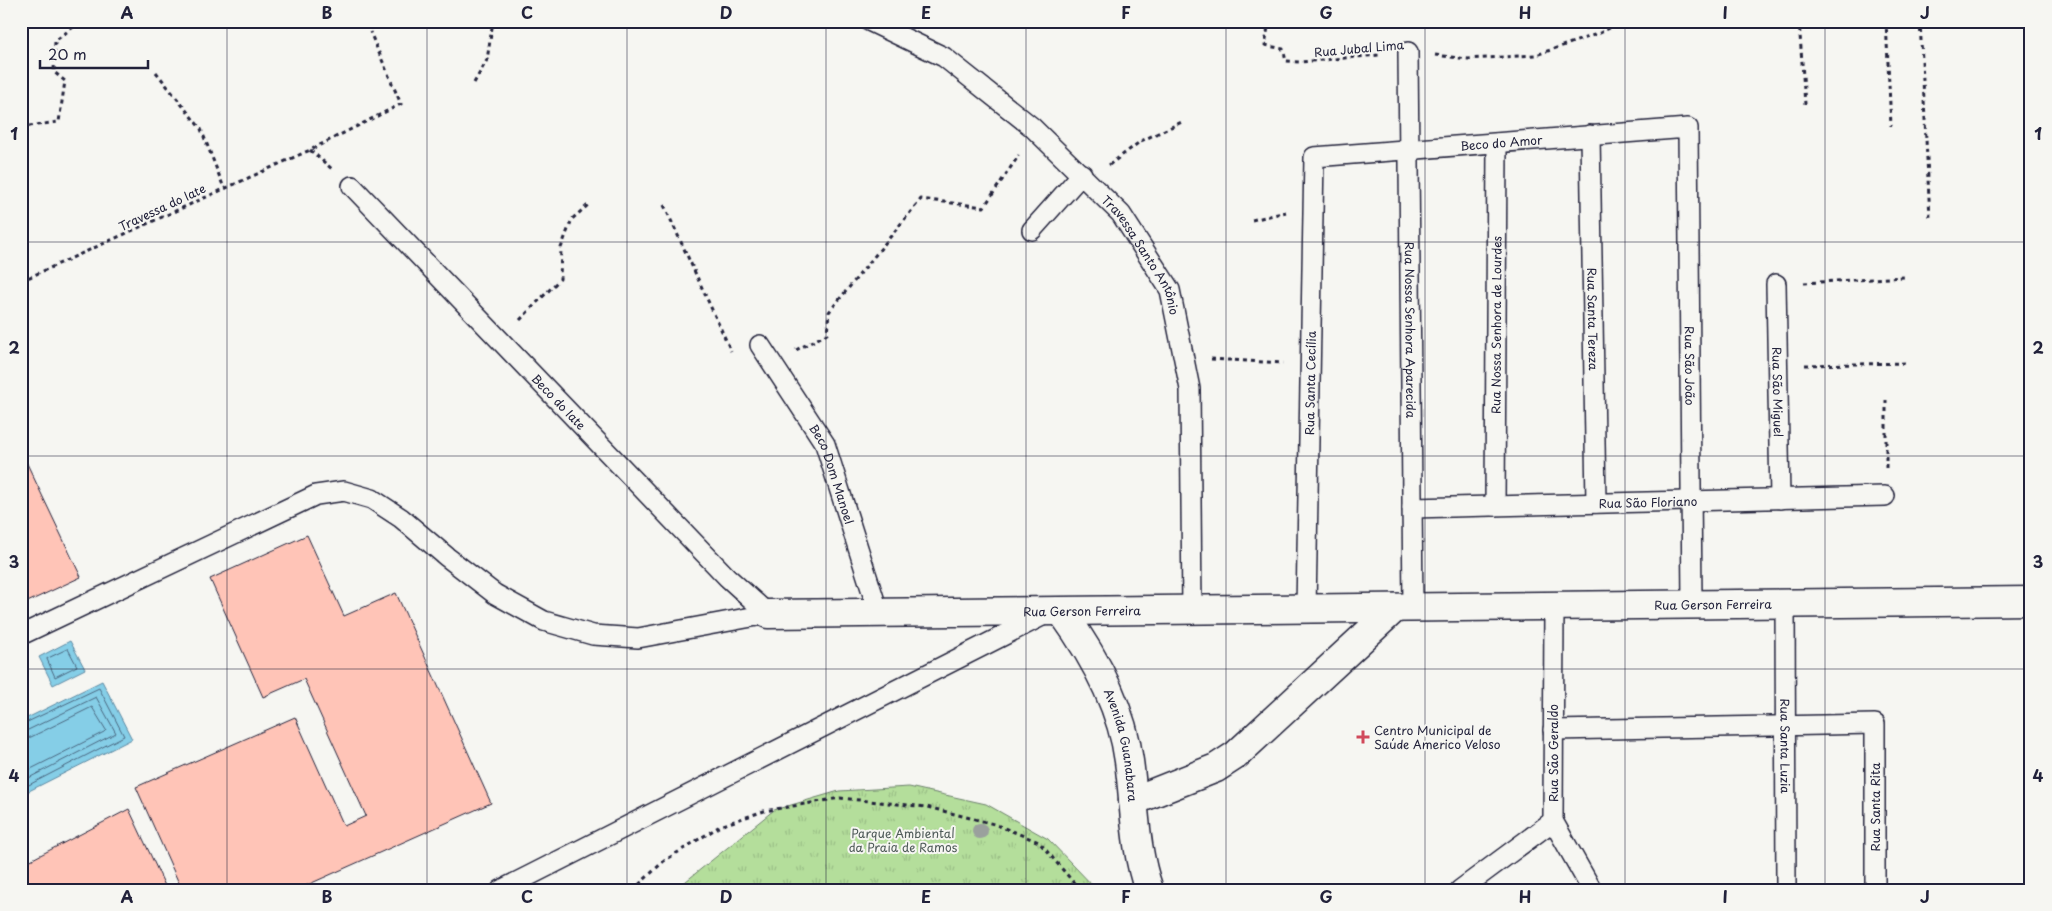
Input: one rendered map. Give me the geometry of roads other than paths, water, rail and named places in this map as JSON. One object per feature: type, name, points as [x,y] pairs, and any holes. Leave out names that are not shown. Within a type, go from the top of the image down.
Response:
[{"type":"street","name":"Rua Gerson Ferreira","points":[[768,614],[2031,601]]},
{"type":"street","points":[[1133,801],[1216,768],[1236,755],[1404,608]]},
{"type":"street","name":"Avenida Guanabara","points":[[1057,611],[1086,644],[1103,677],[1115,709],[1129,758],[1138,849],[1149,890]]},
{"type":"lane","name":"Travessa Santo Antônio","points":[[869,21],[944,57],[1036,131],[1121,214],[1170,290],[1190,389],[1192,610]]},
{"type":"lane","name":"Rua Nossa Senhora Aparecida","points":[[1404,608],[1412,508],[1408,52]]},
{"type":"lane","name":"Beco do Amor","points":[[1314,157],[1688,128]]},
{"type":"lane","name":"Rua São João","points":[[1688,128],[1692,604]]},
{"type":"lane","name":"Rua Santa Tereza","points":[[1590,135],[1596,503]]},
{"type":"lane","name":"Rua Nossa Senhora de Lourdes","points":[[1495,506],[1497,142]]},
{"type":"lane","name":"Rua Santa Cecília","points":[[1306,609],[1314,157]]},
{"type":"lane","points":[[1032,230],[1085,177]]},
{"type":"lane","name":"Beco do Iate","points":[[352,186],[727,578],[768,614]]},
{"type":"lane","name":"Rua São Miguel","points":[[1776,284],[1780,499]]},
{"type":"lane","name":"Beco Dom Manoel","points":[[760,346],[825,444],[879,614]]},
{"type":"lane","points":[[21,635],[316,495],[344,491],[372,500],[401,518],[495,594],[544,621],[592,635],[638,638],[768,614]]},
{"type":"lane","name":"Rua São Floriano","points":[[1412,508],[1885,496]]},
{"type":"lane","name":"Rua Santa Luzia","points":[[1785,604],[1786,890]]},
{"type":"lane","name":"Rua São Geraldo","points":[[1554,606],[1553,821],[1592,890]]},
{"type":"lane","points":[[501,890],[1057,611]]},
{"type":"lane","name":"Rua Santa Rita","points":[[1785,725],[1875,724],[1875,890]]},
{"type":"lane","points":[[1553,730],[1785,725]]},
{"type":"lane","points":[[1470,887],[1553,821]]},
{"type":"water","points":[[70,641],[85,669],[53,685],[39,657]]},
{"type":"water","points":[[102,681],[132,739],[21,795],[21,721]]},
{"type":"place","name":"Centro Municipal de Saúde Americo Veloso","points":[[1363,737]]},
{"type":"park label","name":"Parque Ambiental da Praia de Ramos","points":[[903,840]]}]
